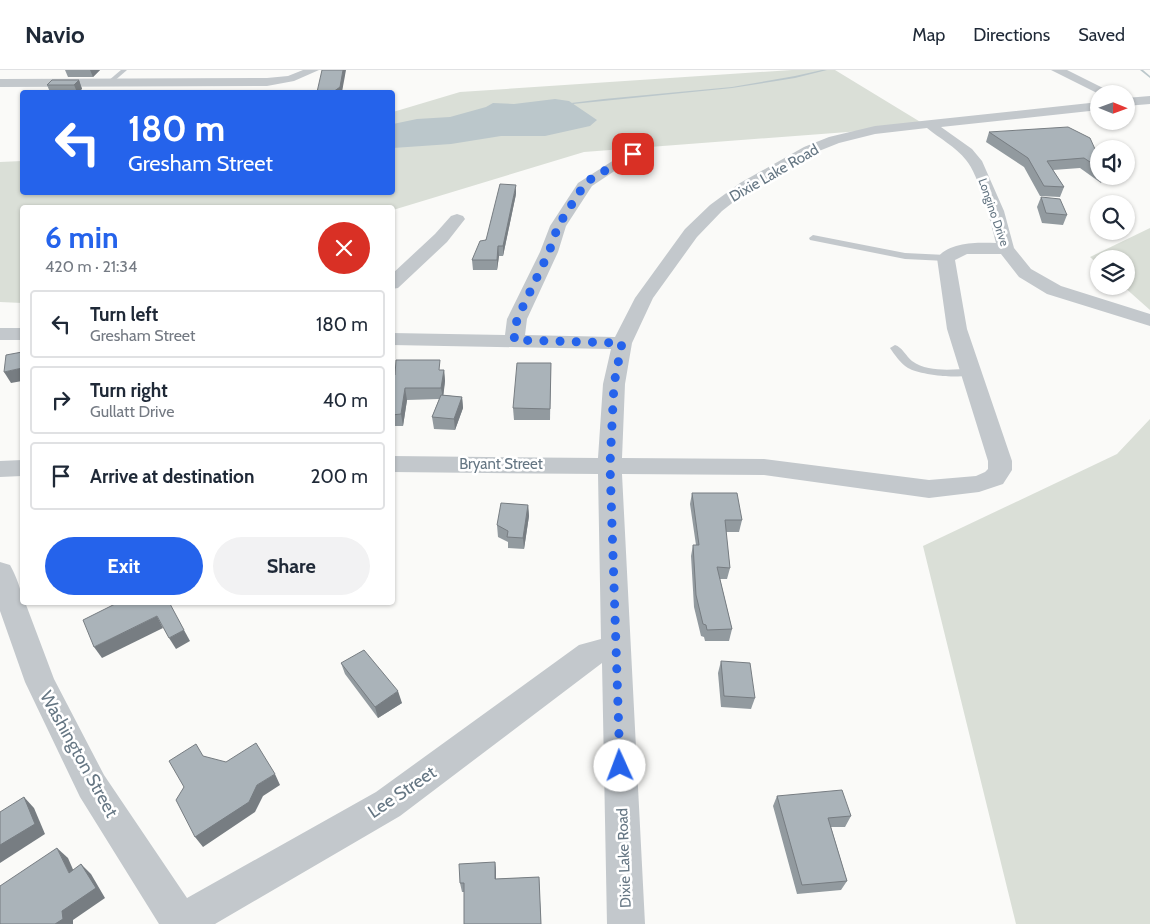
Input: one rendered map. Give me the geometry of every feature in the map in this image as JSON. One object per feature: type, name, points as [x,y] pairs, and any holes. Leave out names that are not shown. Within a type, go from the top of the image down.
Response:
[{"type":"street","points":[[0,83],[267,82],[284,80],[313,70]]},
{"type":"street","points":[[1057,70],[1092,85]]},
{"type":"street","points":[[284,80],[288,83],[286,90]]},
{"type":"street","points":[[1135,101],[1150,100]]},
{"type":"street","name":"Dixie Lake Road","points":[[626,924],[610,465],[614,384],[622,343],[644,298],[691,234],[716,208],[738,192],[809,150],[834,140],[875,130],[1090,107]]},
{"type":"street","name":"Longino Drive","points":[[929,124],[967,152],[975,161],[996,210],[1006,249],[1025,273],[1054,290],[1150,320]]},
{"type":"street","points":[[514,340],[517,319],[549,252],[558,226],[586,182],[633,154]]},
{"type":"street","points":[[395,281],[441,238],[457,219]]},
{"type":"street","points":[[946,258],[964,249],[1006,249]]},
{"type":"street","name":"Bryant Street","points":[[395,464],[764,467],[930,489],[979,484],[994,478],[1000,470],[1000,461],[957,329],[946,258]]},
{"type":"street","points":[[0,334],[20,334]]},
{"type":"street","points":[[395,339],[622,343]]},
{"type":"street","points":[[0,469],[20,468]]},
{"type":"street","name":"Washington Street","points":[[0,572],[40,682],[92,786],[180,923]]},
{"type":"street","name":"Lee Street","points":[[180,923],[388,804],[590,654],[616,647]]},
{"type":"lane","points":[[110,82],[124,70]]},
{"type":"lane","points":[[813,238],[905,256],[946,258]]},
{"type":"lane","points":[[895,348],[909,364],[921,368],[938,372],[971,372]]},
{"type":"shaded area","points":[[792,70],[835,70],[927,126],[584,152],[395,209],[395,205],[20,205],[20,303],[0,302],[0,162],[20,161],[20,195],[395,195],[395,111],[460,92]]},
{"type":"shaded area","points":[[555,99],[569,101],[597,120],[590,126],[545,136],[501,136],[451,144],[395,148],[395,124],[417,119],[450,117],[486,107],[493,103],[514,104]]},
{"type":"shaded area","points":[[1150,228],[1150,310],[1133,295],[1135,295],[1135,250],[1104,250],[1125,240],[1135,240],[1135,235]]},
{"type":"shaded area","points":[[1150,419],[1150,924],[1016,924],[923,546],[1117,454]]},
{"type":"building","points":[[322,70],[343,70],[340,87],[336,90],[317,90]]},
{"type":"building","points":[[52,80],[79,80],[74,85],[47,85]]},
{"type":"building","points":[[1068,127],[1090,138],[1090,162],[1084,158],[1047,161],[1064,187],[1044,186],[1028,158],[989,132]]},
{"type":"building","points":[[500,184],[516,185],[503,246],[498,246],[497,260],[472,260],[480,241],[486,240]]},
{"type":"building","points":[[1041,197],[1060,199],[1067,215],[1046,213]]},
{"type":"building","points":[[20,352],[20,368],[4,372],[6,355]]},
{"type":"building","points":[[396,360],[440,360],[439,370],[444,370],[441,388],[405,388],[401,414],[395,415]]},
{"type":"building","points":[[517,363],[551,363],[550,409],[513,408]]},
{"type":"building","points":[[441,395],[462,397],[454,419],[432,417]]},
{"type":"building","points":[[692,493],[737,493],[742,520],[725,520],[730,568],[717,567],[732,629],[707,630],[706,625],[703,624],[696,595],[693,545],[699,545]]},
{"type":"building","points":[[501,503],[528,505],[523,538],[507,537],[508,531],[497,525]]},
{"type":"building","points":[[113,605],[171,605],[184,630],[169,638],[157,616],[94,647],[83,620]]},
{"type":"building","points":[[364,650],[398,691],[375,707],[341,663]]},
{"type":"building","points":[[721,661],[750,663],[755,698],[724,696]]},
{"type":"building","points":[[256,743],[275,774],[257,785],[249,802],[195,837],[176,800],[184,787],[169,761],[196,744],[203,756],[226,762]]},
{"type":"building","points":[[842,790],[851,816],[828,818],[847,881],[802,885],[777,796]]},
{"type":"building","points":[[24,797],[35,824],[0,845],[0,812]]},
{"type":"building","points":[[57,848],[69,873],[81,864],[96,888],[62,911],[63,919],[55,924],[0,924],[0,886]]},
{"type":"building","points":[[495,862],[495,879],[539,877],[541,924],[464,924],[464,883],[460,883],[459,864]]},
{"type":"waterway","points":[[573,103],[764,83],[826,70]]},
{"type":"waterway","points":[[1141,70],[1150,77]]},
{"type":"route","points":[[620,766],[610,465],[614,384],[622,343],[514,340],[517,319],[549,252],[558,226],[586,182],[633,154]]}]
